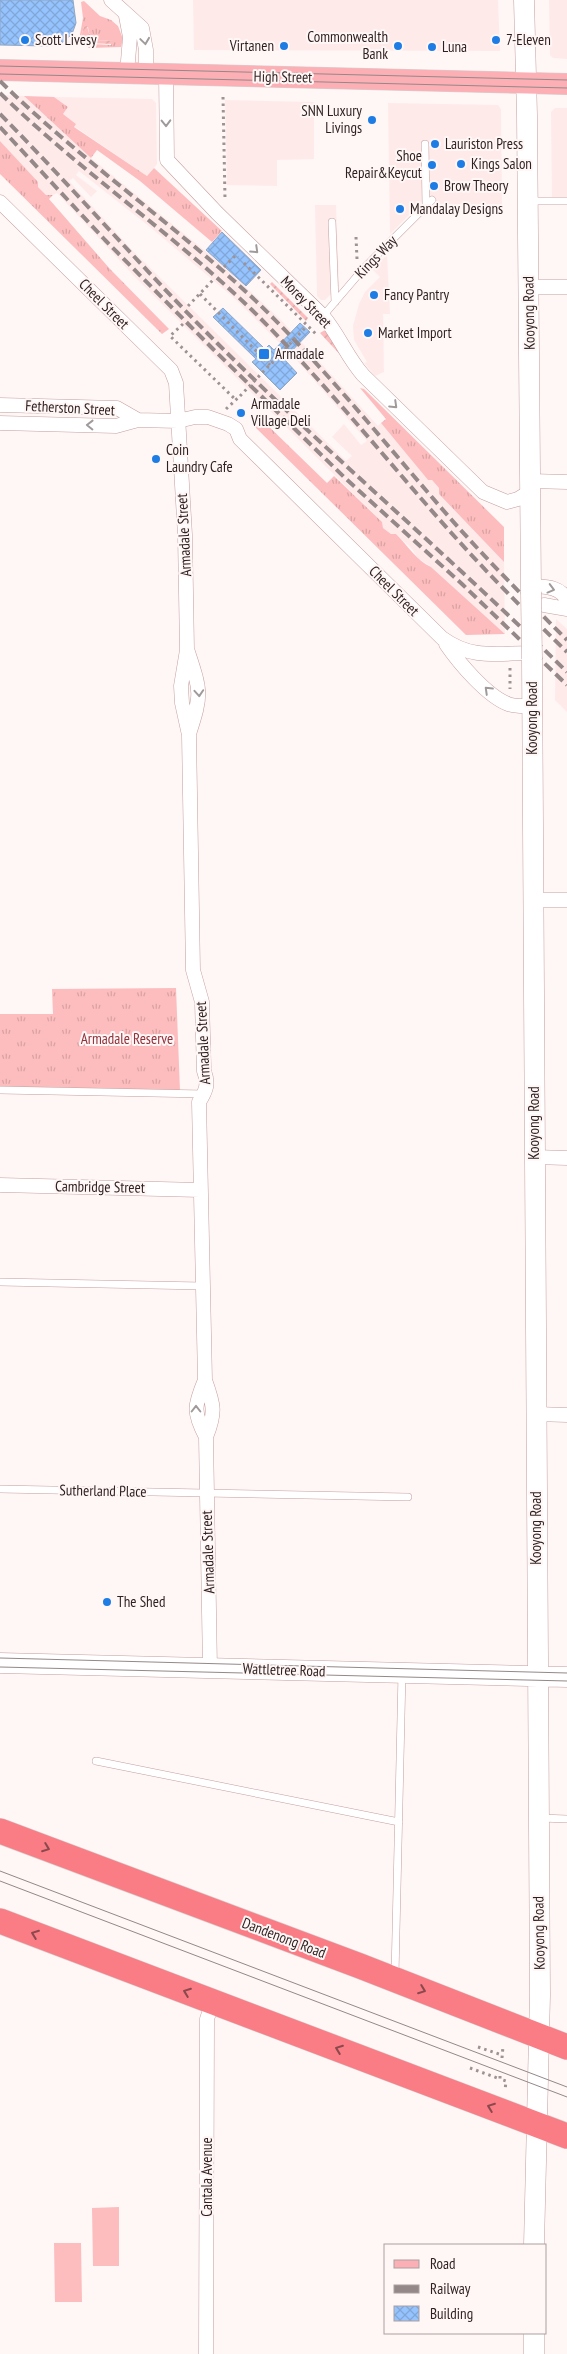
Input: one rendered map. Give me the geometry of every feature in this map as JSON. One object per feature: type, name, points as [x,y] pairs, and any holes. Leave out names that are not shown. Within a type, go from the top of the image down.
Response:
[{"type":"highway","name":"Dandenong Road","points":[[0,1831],[567,2047]]},
{"type":"highway","points":[[0,1921],[567,2136]]},
{"type":"main road","name":"High Street","points":[[0,70],[567,84]]},
{"type":"street","name":"Morey Street","points":[[111,0],[126,16],[130,37],[146,73],[167,160],[323,316],[332,326],[347,354],[364,375],[483,492],[506,502],[511,502],[531,486]]},
{"type":"street","name":"Kooyong Road","points":[[524,0],[531,486],[536,594],[530,655],[532,706],[539,2036],[534,2244]]},
{"type":"street","name":"Cheel Street","points":[[0,202],[171,370],[176,383],[178,421],[192,427],[216,427],[228,436],[240,439],[442,638],[459,662],[498,699],[513,706],[532,706]]},
{"type":"street","points":[[529,287],[567,287]]},
{"type":"street","name":"Fetherston Street","points":[[0,405],[117,408],[138,420]]},
{"type":"street","points":[[50,424],[51,406]]},
{"type":"street","name":"Fetherston Street","points":[[0,424],[116,426],[138,420],[178,421]]},
{"type":"street","name":"Armadale Street","points":[[178,421],[179,461],[186,535],[187,650],[199,686],[200,702],[189,735],[193,970],[202,1002],[206,1084],[204,1094],[199,1102],[205,1380],[213,1403],[213,1418],[206,1437],[210,1668]]},
{"type":"street","points":[[531,486],[567,482]]},
{"type":"street","points":[[536,594],[550,587],[561,592],[567,600]]},
{"type":"street","points":[[536,594],[567,610]]},
{"type":"street","name":"Cheel Street","points":[[442,638],[470,653],[530,655]]},
{"type":"street","points":[[533,900],[567,900]]},
{"type":"street","points":[[534,1157],[567,1158]]},
{"type":"street","name":"Cambridge Street","points":[[0,1185],[200,1190]]},
{"type":"street","points":[[536,1414],[567,1415]]},
{"type":"street","name":"Wattletree Road","points":[[0,1663],[567,1677]]},
{"type":"street","name":"Cantala Avenue","points":[[206,2354],[207,2019],[213,2002]]},
{"type":"street","points":[[534,2334],[534,2354]]},
{"type":"lane","points":[[425,144],[426,206]]},
{"type":"lane","name":"Kings Way","points":[[323,316],[364,268],[432,200]]},
{"type":"lane","points":[[528,201],[567,201]]},
{"type":"lane","points":[[332,222],[335,302]]},
{"type":"lane","points":[[0,1090],[204,1094]]},
{"type":"lane","points":[[0,1282],[202,1286]]},
{"type":"lane","name":"Sutherland Place","points":[[0,1489],[408,1497]]},
{"type":"lane","points":[[394,1980],[402,1673]]},
{"type":"lane","points":[[96,1761],[399,1822]]},
{"type":"lane","points":[[538,1818],[567,1819]]},
{"type":"path","points":[[223,97],[224,198],[228,204]]},
{"type":"path","points":[[356,237],[357,262],[359,264]]},
{"type":"path","points":[[224,267],[236,255],[309,327],[240,396]]},
{"type":"path","points":[[188,306],[213,280]]},
{"type":"path","points":[[200,294],[270,365]]},
{"type":"path","points":[[183,324],[170,336],[236,400]]},
{"type":"path","points":[[509,660],[511,694]]},
{"type":"path","points":[[478,2046],[502,2056],[503,2046]]},
{"type":"path","points":[[470,2068],[506,2081],[504,2093]]},
{"type":"shaded area","points":[[193,0],[498,0],[500,51],[194,50]]},
{"type":"shaded area","points":[[549,0],[567,0],[567,59],[553,58],[550,55]]},
{"type":"shaded area","points":[[0,95],[24,96],[91,158],[220,263],[283,322],[378,426],[381,423],[428,480],[432,480],[439,488],[439,494],[504,562],[505,634],[431,567],[418,558],[412,549],[396,534],[391,534],[383,528],[382,522],[135,277],[57,193],[46,195],[38,187],[37,182],[0,141]],"holes":[[[79,171],[150,227],[233,297],[293,356],[367,441],[361,445],[344,424],[332,437],[352,456],[346,461],[133,251],[69,181],[73,178],[91,197],[97,191],[76,175]]]},
{"type":"shaded area","points":[[54,97],[152,99],[156,103],[157,164],[147,176],[74,126],[76,124],[63,114],[68,107]]},
{"type":"shaded area","points":[[225,100],[314,102],[314,159],[277,160],[277,186],[227,185]]},
{"type":"shaded area","points":[[388,103],[498,105],[501,109],[502,205],[436,204],[428,196],[390,234]]},
{"type":"shaded area","points":[[555,108],[567,108],[567,204],[552,204],[551,112]]},
{"type":"shaded area","points":[[315,205],[336,205],[339,286],[325,300],[321,300],[317,296]]},
{"type":"shaded area","points":[[387,255],[390,314],[383,314],[384,372],[375,376],[364,363],[367,362],[354,340],[353,326],[359,304],[365,292],[380,277],[372,269]]},
{"type":"shaded area","points":[[556,619],[567,629],[567,712],[555,700]]},
{"type":"green space","points":[[84,1],[100,16],[111,20],[118,26],[123,39],[121,47],[89,48],[79,40],[83,18],[81,2]],"holes":[[[84,27],[88,27],[89,33],[95,40],[113,41],[111,45],[84,42],[81,36]]]},
{"type":"green space","points":[[87,26],[89,33],[95,40],[113,41],[114,44],[86,43],[81,36],[84,27]]},
{"type":"green space","points":[[24,96],[54,97],[68,107],[63,114],[76,124],[74,127],[147,176],[154,168],[222,231],[212,242],[140,181],[97,150],[91,158]]},
{"type":"green space","points":[[0,141],[38,182],[38,187],[46,195],[53,195],[49,199],[110,269],[169,329],[162,334],[0,174]]},
{"type":"green space","points":[[272,282],[308,318],[306,321],[270,284]]},
{"type":"green space","points":[[325,330],[345,359],[345,360],[320,333]]},
{"type":"green space","points":[[360,388],[364,389],[504,527],[504,562],[439,494],[439,488],[432,480],[428,480],[381,423],[386,419]]},
{"type":"green space","points":[[259,417],[327,483],[334,476],[382,522],[383,528],[391,534],[396,534],[417,557],[431,567],[505,634],[466,635],[252,424]]},
{"type":"green space","name":"Armadale Reserve","points":[[176,988],[180,1091],[0,1090],[0,1014],[53,1014],[52,989]]},
{"type":"green space","points":[[119,2207],[119,2266],[93,2266],[92,2208]]},
{"type":"green space","points":[[54,2243],[81,2243],[82,2302],[55,2302]]},
{"type":"building","points":[[0,0],[73,0],[76,23],[72,34],[62,43],[47,46],[0,45]]},
{"type":"building","points":[[222,232],[261,270],[246,286],[206,250]]},
{"type":"building","points":[[223,308],[265,349],[269,345],[274,350],[300,323],[310,332],[284,359],[297,373],[280,390],[252,362],[256,359],[213,317]]},
{"type":"tram line","points":[[0,66],[567,80]]},
{"type":"tram line","points":[[0,74],[567,88]]},
{"type":"tram line","points":[[0,1658],[567,1673]]},
{"type":"tram line","points":[[0,1667],[567,1681]]},
{"type":"tram line","points":[[0,1871],[567,2087]]},
{"type":"tram line","points":[[0,1881],[567,2097]]},
{"type":"railway","points":[[0,81],[63,138],[227,274],[258,303],[332,381],[464,534],[567,640]]},
{"type":"railway","points":[[0,93],[62,149],[190,255],[252,310],[327,390],[461,544],[567,652]]},
{"type":"railway","points":[[0,114],[217,343],[303,426],[567,672]]},
{"type":"railway","points":[[0,127],[105,240],[213,349],[345,478],[462,584],[567,685]]},
{"type":"place","name":"Scott Livesy","points":[[25,40]]},
{"type":"place","name":"7-Eleven","points":[[496,40]]},
{"type":"place","name":"Virtanen","points":[[284,46]]},
{"type":"place","name":"Commonwealth Bank","points":[[398,46]]},
{"type":"place","name":"Luna","points":[[432,47]]},
{"type":"place","name":"SNN Luxury Livings","points":[[372,120]]},
{"type":"place","name":"Lauriston Press","points":[[435,144]]},
{"type":"place","name":"Kings Salon","points":[[461,164]]},
{"type":"place","name":"Shoe Repair&Keycut","points":[[432,165]]},
{"type":"place","name":"Brow Theory","points":[[434,186]]},
{"type":"place","name":"Mandalay Designs","points":[[400,209]]},
{"type":"place","name":"Fancy Pantry","points":[[374,295]]},
{"type":"place","name":"Market Import","points":[[368,333]]},
{"type":"place","name":"Armadale","points":[[264,354]]},
{"type":"place","name":"Armadale Village Deli","points":[[241,413]]},
{"type":"place","name":"Coin Laundry Cafe","points":[[156,459]]},
{"type":"place","name":"The Shed","points":[[107,1602]]}]
